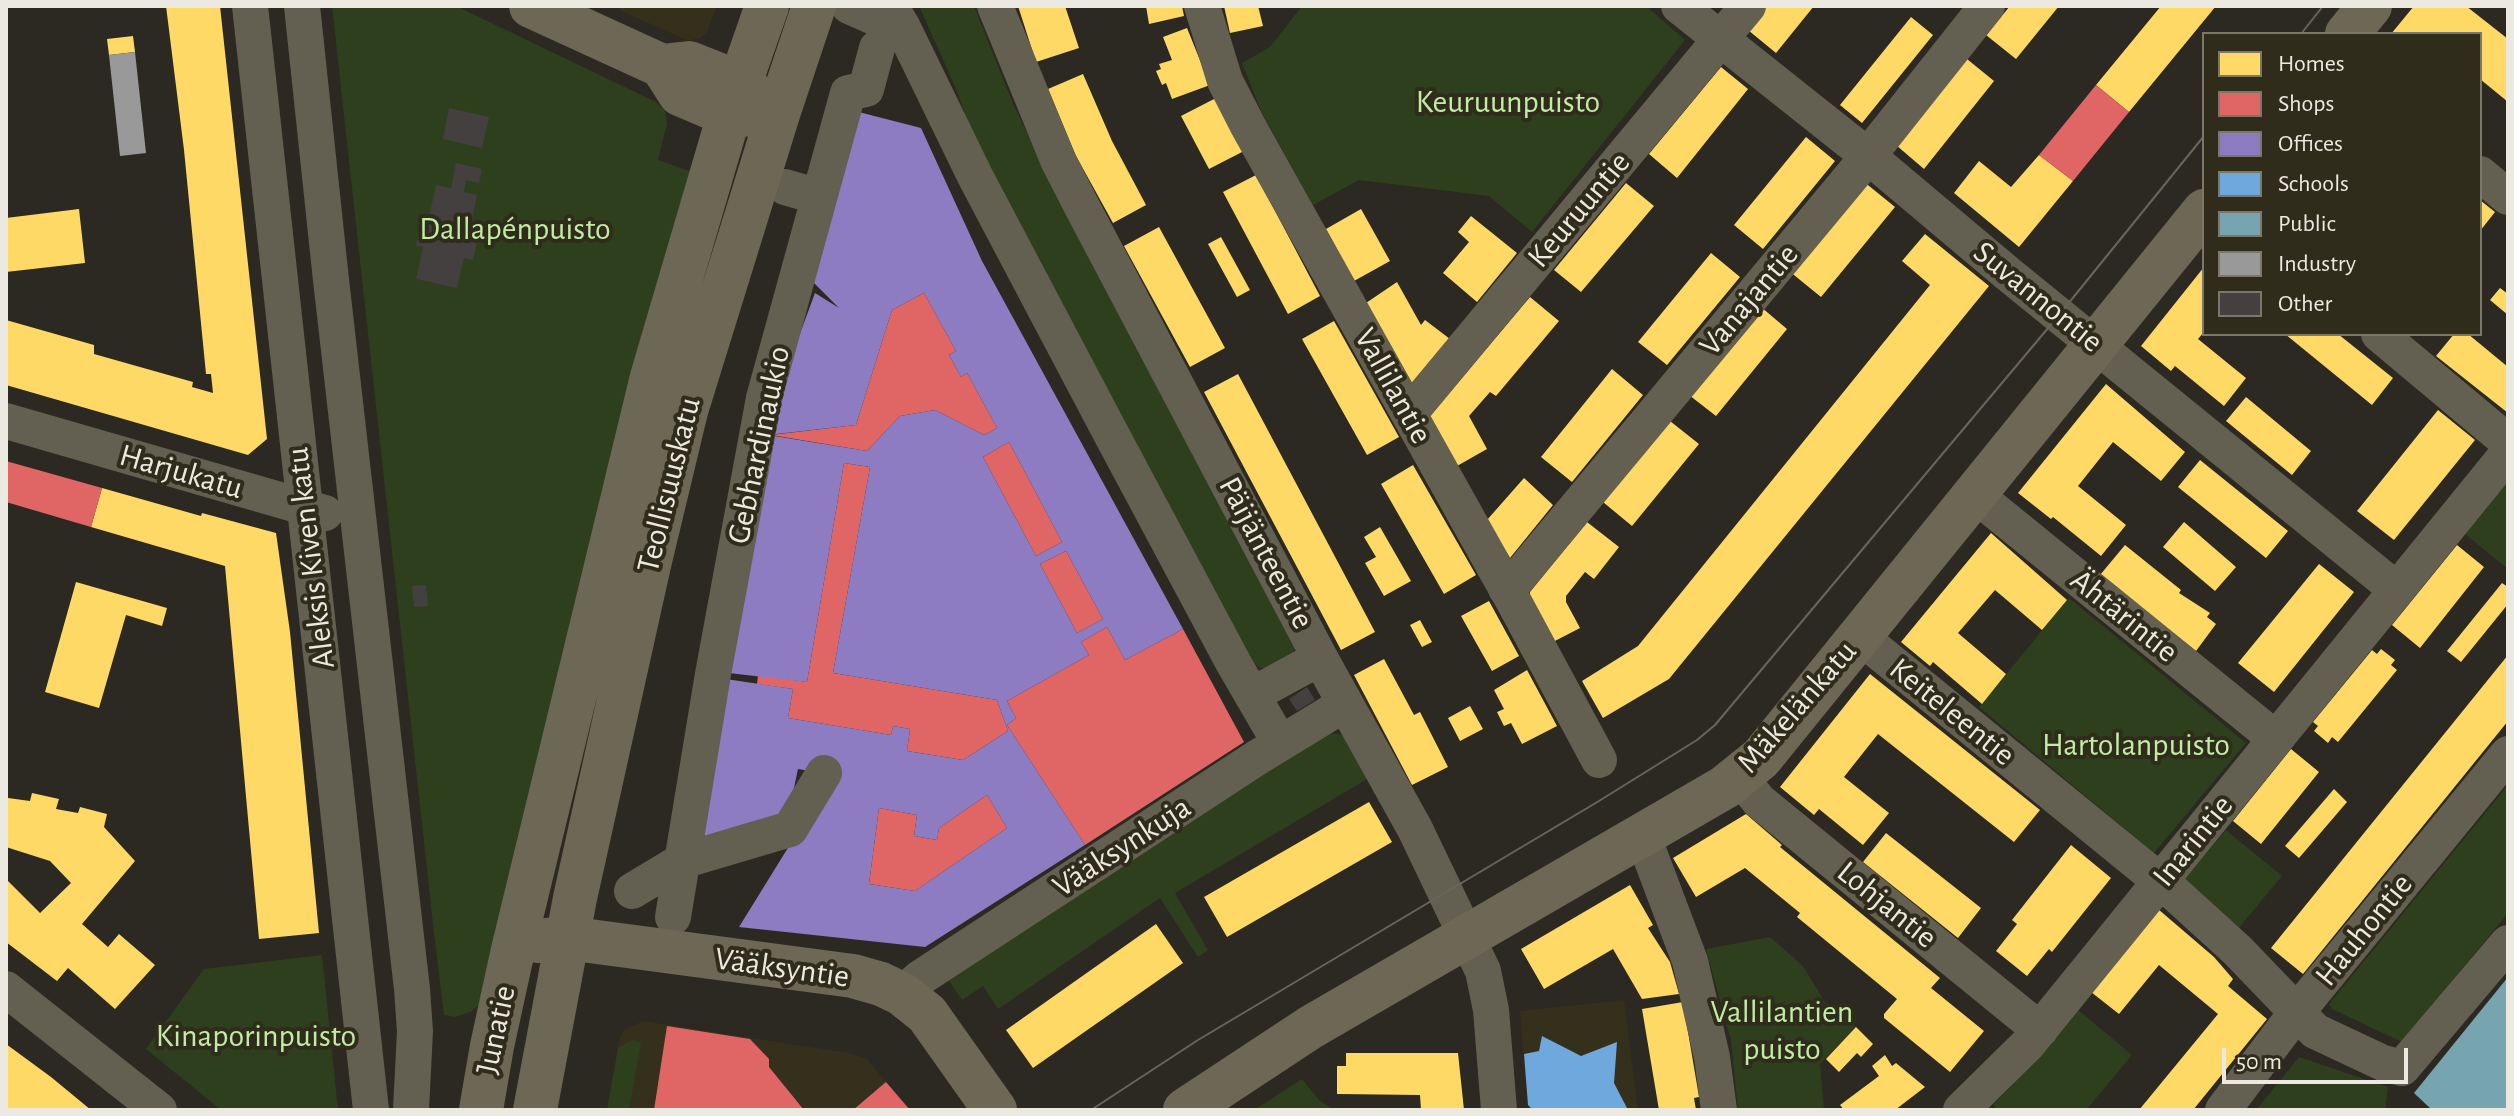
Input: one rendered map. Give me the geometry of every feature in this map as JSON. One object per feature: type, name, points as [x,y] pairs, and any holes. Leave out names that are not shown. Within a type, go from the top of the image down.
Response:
[{"type":"main road","points":[[531,6],[576,16],[662,66],[689,63],[735,99],[778,114]]},
{"type":"main road","name":"Teollisuuskatu","points":[[513,950],[652,377],[735,99],[767,6]]},
{"type":"main road","name":"Teollisuuskatu","points":[[563,956],[686,411],[814,6]]},
{"type":"main road","points":[[2349,32],[2370,6]]},
{"type":"main road","name":"Mäkelänkatu","points":[[1185,1110],[1281,1045],[1725,787],[1761,758],[2202,213]]},
{"type":"main road","name":"Vääksyntie","points":[[513,950],[540,940],[563,956],[853,976],[881,984],[902,994],[927,1014],[995,1110]]},
{"type":"main road","name":"Junatie","points":[[481,1110],[513,950]]},
{"type":"main road","name":"Junatie","points":[[535,1110],[563,956]]},
{"type":"street","name":"Aleksis Kiven katu","points":[[250,6],[371,1110]]},
{"type":"street","name":"Aleksis Kiven katu","points":[[302,6],[412,989],[415,1031],[411,1110]]},
{"type":"street","points":[[849,6],[890,27],[975,176],[1234,664],[1280,743]]},
{"type":"street","name":"Päijänteentie","points":[[995,6],[1058,160],[1320,658],[1415,829],[1467,936],[1486,979],[1499,1110]]},
{"type":"street","name":"Vallilantie","points":[[1202,6],[1225,81],[1599,760]]},
{"type":"street","name":"Suvannontie","points":[[1679,6],[1868,156],[2397,590]]},
{"type":"street","name":"Keuruuntie","points":[[1409,414],[1748,6]]},
{"type":"street","name":"Vanajantie","points":[[1506,589],[1868,156],[1987,6]]},
{"type":"street","name":"Gebhardinaukio","points":[[673,917],[713,674],[802,192],[848,93],[866,89],[890,27]]},
{"type":"street","points":[[2482,176],[2508,197]]},
{"type":"street","points":[[2381,336],[2508,442]]},
{"type":"street","name":"Harjukatu","points":[[6,421],[333,515],[358,517]]},
{"type":"street","name":"Inarintie","points":[[1961,1110],[2040,1030],[2508,453]]},
{"type":"street","name":"Ähtärintie","points":[[1973,493],[2276,739]]},
{"type":"street","name":"Keiteleentie","points":[[1858,635],[2160,882],[2237,950],[2315,1031],[2383,1063],[2402,1068],[2508,943]]},
{"type":"street","points":[[1254,694],[1320,658]]},
{"type":"street","name":"Vääksynkuja","points":[[902,994],[920,978],[1280,743],[1345,704]]},
{"type":"street","name":"Hauhontie","points":[[2223,1110],[2296,1013],[2508,754]]},
{"type":"street","points":[[632,891],[682,861],[790,829],[824,773]]},
{"type":"street","name":"Lohjantie","points":[[1739,776],[1759,801],[2040,1030]]},
{"type":"street","points":[[1642,834],[1690,961],[1712,1057],[1719,1110]]},
{"type":"street","points":[[6,989],[159,1110]]},
{"type":"shaded area","points":[[617,6],[717,6],[707,32],[700,38],[688,41]]},
{"type":"shaded area","points":[[1624,1000],[1638,1110],[1528,1110],[1520,1011]]},
{"type":"shaded area","points":[[643,1021],[849,1053],[867,1059],[910,1110],[607,1110],[620,1038],[624,1030]]},
{"type":"green space","name":"Dallapénpuisto","points":[[332,6],[456,6],[656,102],[665,111],[667,124],[658,160],[692,172],[483,1001],[472,1011],[455,1017],[444,1015],[434,933]]},
{"type":"green space","points":[[919,6],[974,6],[1014,106],[1064,209],[1295,649],[1291,658],[1272,668],[1260,668],[1247,657],[976,147],[957,91]]},
{"type":"green space","name":"Keuruunpuisto","points":[[1302,6],[1646,6],[1685,40],[1532,232],[1489,196],[1359,180],[1313,205],[1262,113],[1242,63],[1270,47]]},
{"type":"green space","points":[[2508,481],[2508,569],[2465,534]]},
{"type":"green space","name":"Hartolanpuisto","points":[[2069,598],[2246,743],[2154,853],[1979,707]]},
{"type":"green space","points":[[1325,732],[1348,736],[1369,778],[1175,893],[1208,950],[1198,957],[1160,898],[998,1009],[983,986],[962,1000],[947,978]]},
{"type":"green space","points":[[2508,785],[2508,913],[2402,1042],[2332,1009],[2329,1004]]},
{"type":"green space","points":[[2226,830],[2282,876],[2238,929],[2185,879]]},
{"type":"green space","name":"Vallilantien puisto","points":[[1770,937],[1803,966],[1825,1002],[1856,1027],[1820,1064],[1824,1110],[1738,1110],[1731,1041],[1706,949]]},
{"type":"green space","name":"Kinaporinpuisto","points":[[322,955],[338,1110],[221,1110],[146,1049],[204,969]]},
{"type":"green space","points":[[2077,1009],[2132,1055],[2086,1110],[1998,1110],[1993,1105],[2033,1064]]},
{"type":"green space","points":[[632,1040],[641,1042],[629,1110],[607,1110],[618,1048]]},
{"type":"green space","points":[[2299,1057],[2388,1087],[2385,1110],[2256,1110]]},
{"type":"green space","points":[[1302,1079],[1319,1100],[1334,1110],[1254,1110]]},
{"type":"building: Homes","points":[[166,6],[220,6],[267,439],[248,455],[6,385],[6,320],[94,345],[94,354],[193,382],[192,387],[213,393],[211,374],[206,374]]},
{"type":"building: Homes","points":[[1018,6],[1065,6],[1079,48],[1036,62]]},
{"type":"building: Homes","points":[[1146,6],[1182,6],[1184,16],[1149,24]]},
{"type":"building: Homes","points":[[1224,6],[1258,6],[1263,26],[1230,33]]},
{"type":"building: Homes","points":[[1767,6],[1814,6],[1776,53],[1748,30]]},
{"type":"building: Homes","points":[[2010,6],[2059,6],[2016,59],[1986,35]]},
{"type":"building: Homes","points":[[2161,6],[2216,6],[2129,112],[2096,85]]},
{"type":"building: Homes","points":[[2414,6],[2466,6],[2508,39],[2508,102],[2482,81],[2482,32],[2393,32]]},
{"type":"building: Homes","points":[[1911,17],[1933,35],[1862,123],[1840,105]]},
{"type":"building: Homes","points":[[1187,28],[1210,85],[1172,99],[1166,83],[1162,85],[1156,71],[1161,69],[1159,64],[1172,60],[1163,37]]},
{"type":"building: Homes","points":[[133,36],[135,52],[109,55],[107,39]]},
{"type":"building: Homes","points":[[1967,59],[1994,81],[1924,169],[1896,145]]},
{"type":"building: Homes","points":[[1721,67],[1748,89],[1677,178],[1649,154]]},
{"type":"building: Homes","points":[[1083,74],[1112,141],[1146,205],[1113,223],[1076,156],[1048,89]]},
{"type":"building: Homes","points":[[1216,98],[1244,151],[1209,169],[1181,116]]},
{"type":"building: Homes","points":[[1806,137],[1835,161],[1763,249],[1734,225]]},
{"type":"building: Homes","points":[[2039,155],[2073,181],[2019,247],[1954,193],[1979,161],[2011,187]]},
{"type":"building: Homes","points":[[1256,175],[1320,296],[1288,314],[1223,192]]},
{"type":"building: Homes","points":[[1863,181],[1895,207],[1821,297],[1789,271]]},
{"type":"building: Homes","points":[[1626,183],[1654,206],[1581,292],[1554,270]]},
{"type":"building: Homes","points":[[2482,202],[2495,212],[2482,228]]},
{"type":"building: Homes","points":[[79,209],[85,263],[6,272],[6,218]]},
{"type":"building: Homes","points":[[1361,209],[1390,261],[1354,281],[1326,229]]},
{"type":"building: Homes","points":[[1471,216],[1517,253],[1477,302],[1443,273],[1469,242],[1458,232]]},
{"type":"building: Homes","points":[[1159,227],[1225,348],[1190,367],[1124,246]]},
{"type":"building: Homes","points":[[1925,234],[1989,286],[1669,679],[1603,718],[1582,681],[1638,646],[1930,285],[1902,261]]},
{"type":"building: Homes","points":[[1221,237],[1250,290],[1237,297],[1208,244]]},
{"type":"building: Homes","points":[[1711,253],[1740,277],[1667,365],[1638,342]]},
{"type":"building: Homes","points":[[2202,270],[2202,334],[2198,339],[2246,378],[2224,406],[2175,366],[2171,371],[2141,346]]},
{"type":"building: Homes","points":[[1397,282],[1421,325],[1425,320],[1450,339],[1412,383],[1366,303]]},
{"type":"building: Homes","points":[[2500,288],[2508,294],[2508,315],[2490,300]]},
{"type":"building: Homes","points":[[1530,297],[1559,321],[1496,396],[1490,392],[1469,416],[1487,449],[1457,466],[1429,417]]},
{"type":"building: Homes","points":[[1761,307],[1787,329],[1716,416],[1689,395]]},
{"type":"building: Homes","points":[[1334,321],[1399,437],[1367,455],[1302,339]]},
{"type":"building: Homes","points":[[2287,336],[2340,336],[2393,378],[2372,405]]},
{"type":"building: Homes","points":[[2452,336],[2470,336],[2508,367],[2508,413],[2436,356]]},
{"type":"building: Homes","points":[[1612,369],[1643,395],[1572,482],[1541,457]]},
{"type":"building: Homes","points":[[1238,374],[1375,632],[1341,650],[1204,392]]},
{"type":"building: Homes","points":[[2106,384],[2185,452],[2161,481],[2113,442],[2078,486],[2126,525],[2101,556],[2018,493]]},
{"type":"building: Homes","points":[[2246,397],[2311,451],[2292,475],[2226,421]]},
{"type":"building: Homes","points":[[2438,410],[2475,440],[2394,540],[2357,511]]},
{"type":"building: Homes","points":[[1670,421],[1699,444],[1632,526],[1603,502]]},
{"type":"building: Homes","points":[[2200,460],[2288,531],[2266,558],[2178,487]]},
{"type":"building: Homes","points":[[1413,465],[1476,575],[1444,594],[1381,484]]},
{"type":"building: Homes","points":[[1524,478],[1553,505],[1510,558],[1487,520]]},
{"type":"building: Homes","points":[[102,488],[276,533],[290,632],[319,933],[259,939],[225,566],[91,527]]},
{"type":"building: Homes","points":[[1587,522],[1619,547],[1594,579],[1585,572],[1566,596],[1566,602],[1580,628],[1553,642],[1530,600],[1530,592]]},
{"type":"building: Homes","points":[[2184,522],[2236,567],[2215,591],[2163,547]]},
{"type":"building: Homes","points":[[1380,527],[1411,581],[1384,596],[1365,563],[1376,557],[1364,537]]},
{"type":"building: Homes","points":[[1991,533],[2067,600],[2042,630],[1995,590],[1958,633],[2006,674],[1982,704],[1933,662],[1930,666],[1901,642]]},
{"type":"building: Homes","points":[[2125,545],[2181,590],[2179,593],[2210,613],[2207,617],[2216,624],[2196,651],[2100,575]]},
{"type":"building: Homes","points":[[2457,545],[2484,567],[2420,648],[2392,625]]},
{"type":"building: Homes","points":[[2319,564],[2354,592],[2274,692],[2238,663]]},
{"type":"building: Homes","points":[[76,582],[167,608],[162,626],[126,615],[99,708],[45,692]]},
{"type":"building: Homes","points":[[2502,583],[2508,587],[2508,604],[2461,662],[2447,651]]},
{"type":"building: Homes","points":[[1489,601],[1519,656],[1492,671],[1461,616]]},
{"type":"building: Homes","points":[[1420,620],[1432,642],[1422,647],[1410,625]]},
{"type":"building: Homes","points":[[2381,649],[2395,660],[2391,665],[2397,670],[2338,742],[2332,737],[2328,743],[2314,731],[2318,726],[2313,722],[2372,650],[2377,654]]},
{"type":"building: Homes","points":[[2508,655],[2508,721],[2303,974],[2271,948]]},
{"type":"building: Homes","points":[[1384,659],[1414,715],[1420,712],[1448,767],[1412,785],[1354,675]]},
{"type":"building: Homes","points":[[1527,670],[1557,726],[1522,744],[1511,723],[1504,726],[1497,712],[1504,709],[1494,690]]},
{"type":"building: Homes","points":[[1870,674],[2040,810],[2014,842],[1878,734],[1844,777],[1889,813],[1863,845],[1819,809],[1814,815],[1780,787]]},
{"type":"building: Homes","points":[[1470,706],[1483,729],[1460,741],[1448,718]]},
{"type":"building: Homes","points":[[2291,749],[2319,772],[2261,844],[2233,821]]},
{"type":"building: Homes","points":[[2334,789],[2347,802],[2299,858],[2285,846]]},
{"type":"building: Homes","points":[[32,793],[59,799],[56,809],[78,813],[80,807],[107,814],[104,827],[135,861],[82,924],[108,947],[119,934],[155,965],[115,1009],[68,968],[57,981],[6,942],[6,879],[40,913],[71,883],[50,861],[6,847],[8,798],[30,801]]},
{"type":"building: Homes","points":[[1369,802],[1392,842],[1227,937],[1204,897]]},
{"type":"building: Homes","points":[[1746,814],[1782,845],[1780,847],[1940,978],[1931,988],[1984,1031],[1950,1072],[1884,1018],[1897,999],[1797,917],[1800,913],[1745,868],[1696,897],[1673,858]]},
{"type":"building: Homes","points":[[1886,833],[1981,908],[1958,938],[1863,862]]},
{"type":"building: Homes","points":[[2071,845],[2111,878],[2052,952],[2049,949],[2027,976],[1996,951],[2017,924],[2012,920]]},
{"type":"building: Homes","points":[[1630,885],[1653,925],[1648,928],[1670,962],[1679,994],[1642,999],[1613,949],[1544,989],[1521,949]]},
{"type":"building: Homes","points":[[2158,909],[2214,957],[2233,979],[2228,986],[2267,1019],[2193,1110],[2139,1110],[2218,1014],[2159,965],[2119,1014],[2091,992]]},
{"type":"building: Homes","points":[[1156,924],[1183,963],[1033,1068],[1006,1030]]},
{"type":"building: Homes","points":[[1683,1002],[1699,1097],[1694,1098],[1696,1110],[1659,1110],[1642,1009]]},
{"type":"building: Homes","points":[[1856,1027],[1873,1044],[1861,1057],[1857,1053],[1839,1072],[1826,1059]]},
{"type":"building: Homes","points":[[6,1044],[51,1077],[91,1110],[6,1110]]},
{"type":"building: Homes","points":[[1346,1053],[1458,1053],[1464,1110],[1421,1110],[1420,1095],[1337,1094],[1337,1066],[1346,1066]]},
{"type":"building: Homes","points":[[1885,1055],[1892,1066],[1896,1063],[1925,1087],[1895,1110],[1844,1110],[1840,1105],[1879,1076],[1872,1066]]},
{"type":"building: Shops","points":[[2096,85],[2129,112],[2073,181],[2039,155]]},
{"type":"building: Shops","points":[[924,293],[956,351],[949,355],[961,377],[967,373],[997,428],[984,435],[935,410],[900,416],[867,451],[771,435],[856,425],[892,310]]},
{"type":"building: Shops","points":[[1009,442],[1062,542],[1036,556],[983,457]]},
{"type":"building: Shops","points":[[6,461],[102,488],[91,527],[6,502]]},
{"type":"building: Shops","points":[[844,463],[870,467],[833,673],[997,700],[1008,731],[963,760],[907,751],[910,729],[893,726],[891,735],[788,718],[793,689],[757,684],[758,675],[807,682]]},
{"type":"building: Shops","points":[[1066,551],[1103,619],[1077,633],[1040,564]]},
{"type":"building: Shops","points":[[1107,627],[1125,660],[1183,629],[1244,742],[1085,845],[1007,725],[1016,718],[1007,701],[1089,655],[1081,642]]},
{"type":"building: Shops","points":[[987,795],[1007,828],[915,891],[869,884],[879,808],[917,815],[914,836],[937,840],[939,828]]},
{"type":"building: Shops","points":[[667,1026],[750,1039],[769,1059],[769,1067],[804,1110],[654,1110]]},
{"type":"building: Shops","points":[[886,1082],[910,1110],[853,1110]]},
{"type":"building: Offices","points":[[851,110],[921,128],[982,261],[1183,629],[1125,660],[1107,627],[1081,642],[1089,655],[1007,701],[1016,718],[1007,725],[1085,845],[925,947],[739,927],[833,775],[798,769],[788,816],[692,843],[719,678],[793,689],[788,718],[891,735],[893,726],[910,729],[907,751],[963,760],[1008,731],[997,700],[833,673],[870,467],[844,463],[807,682],[720,672],[768,435],[766,425],[815,293],[839,308],[811,280]],"holes":[[[924,293],[956,351],[949,355],[961,377],[967,373],[997,428],[984,435],[935,410],[900,416],[867,451],[768,435],[856,425],[892,310]],[[1009,442],[1062,542],[1036,556],[983,457]],[[1066,551],[1103,619],[1077,633],[1040,564]],[[987,795],[1007,828],[915,891],[869,884],[879,808],[917,815],[914,836],[937,840],[939,828]]]},
{"type":"building: Schools","points":[[1542,1036],[1581,1056],[1617,1042],[1614,1083],[1628,1110],[1533,1110],[1528,1105],[1524,1054],[1539,1051]]},
{"type":"building: Public","points":[[2508,977],[2508,1110],[2432,1110],[2414,1093]]},
{"type":"building: Industry","points":[[135,52],[146,153],[120,156],[109,55]]},
{"type":"building: Other","points":[[449,108],[489,117],[482,148],[443,139]]},
{"type":"building: Other","points":[[456,163],[482,169],[479,183],[466,180],[464,192],[477,195],[471,225],[480,227],[473,260],[464,258],[457,288],[416,279],[423,247],[416,246],[422,216],[429,217],[436,185],[451,188]]},
{"type":"building: Other","points":[[426,585],[428,606],[414,607],[412,586]]},
{"type":"building: Other","points":[[1307,687],[1315,700],[1297,711],[1289,699]]},
{"type":"tram line","points":[[2303,32],[2323,6]]},
{"type":"tram line","points":[[1091,1110],[1198,1040],[1599,801],[1697,740],[1715,725],[2059,315],[2202,138]]}]
